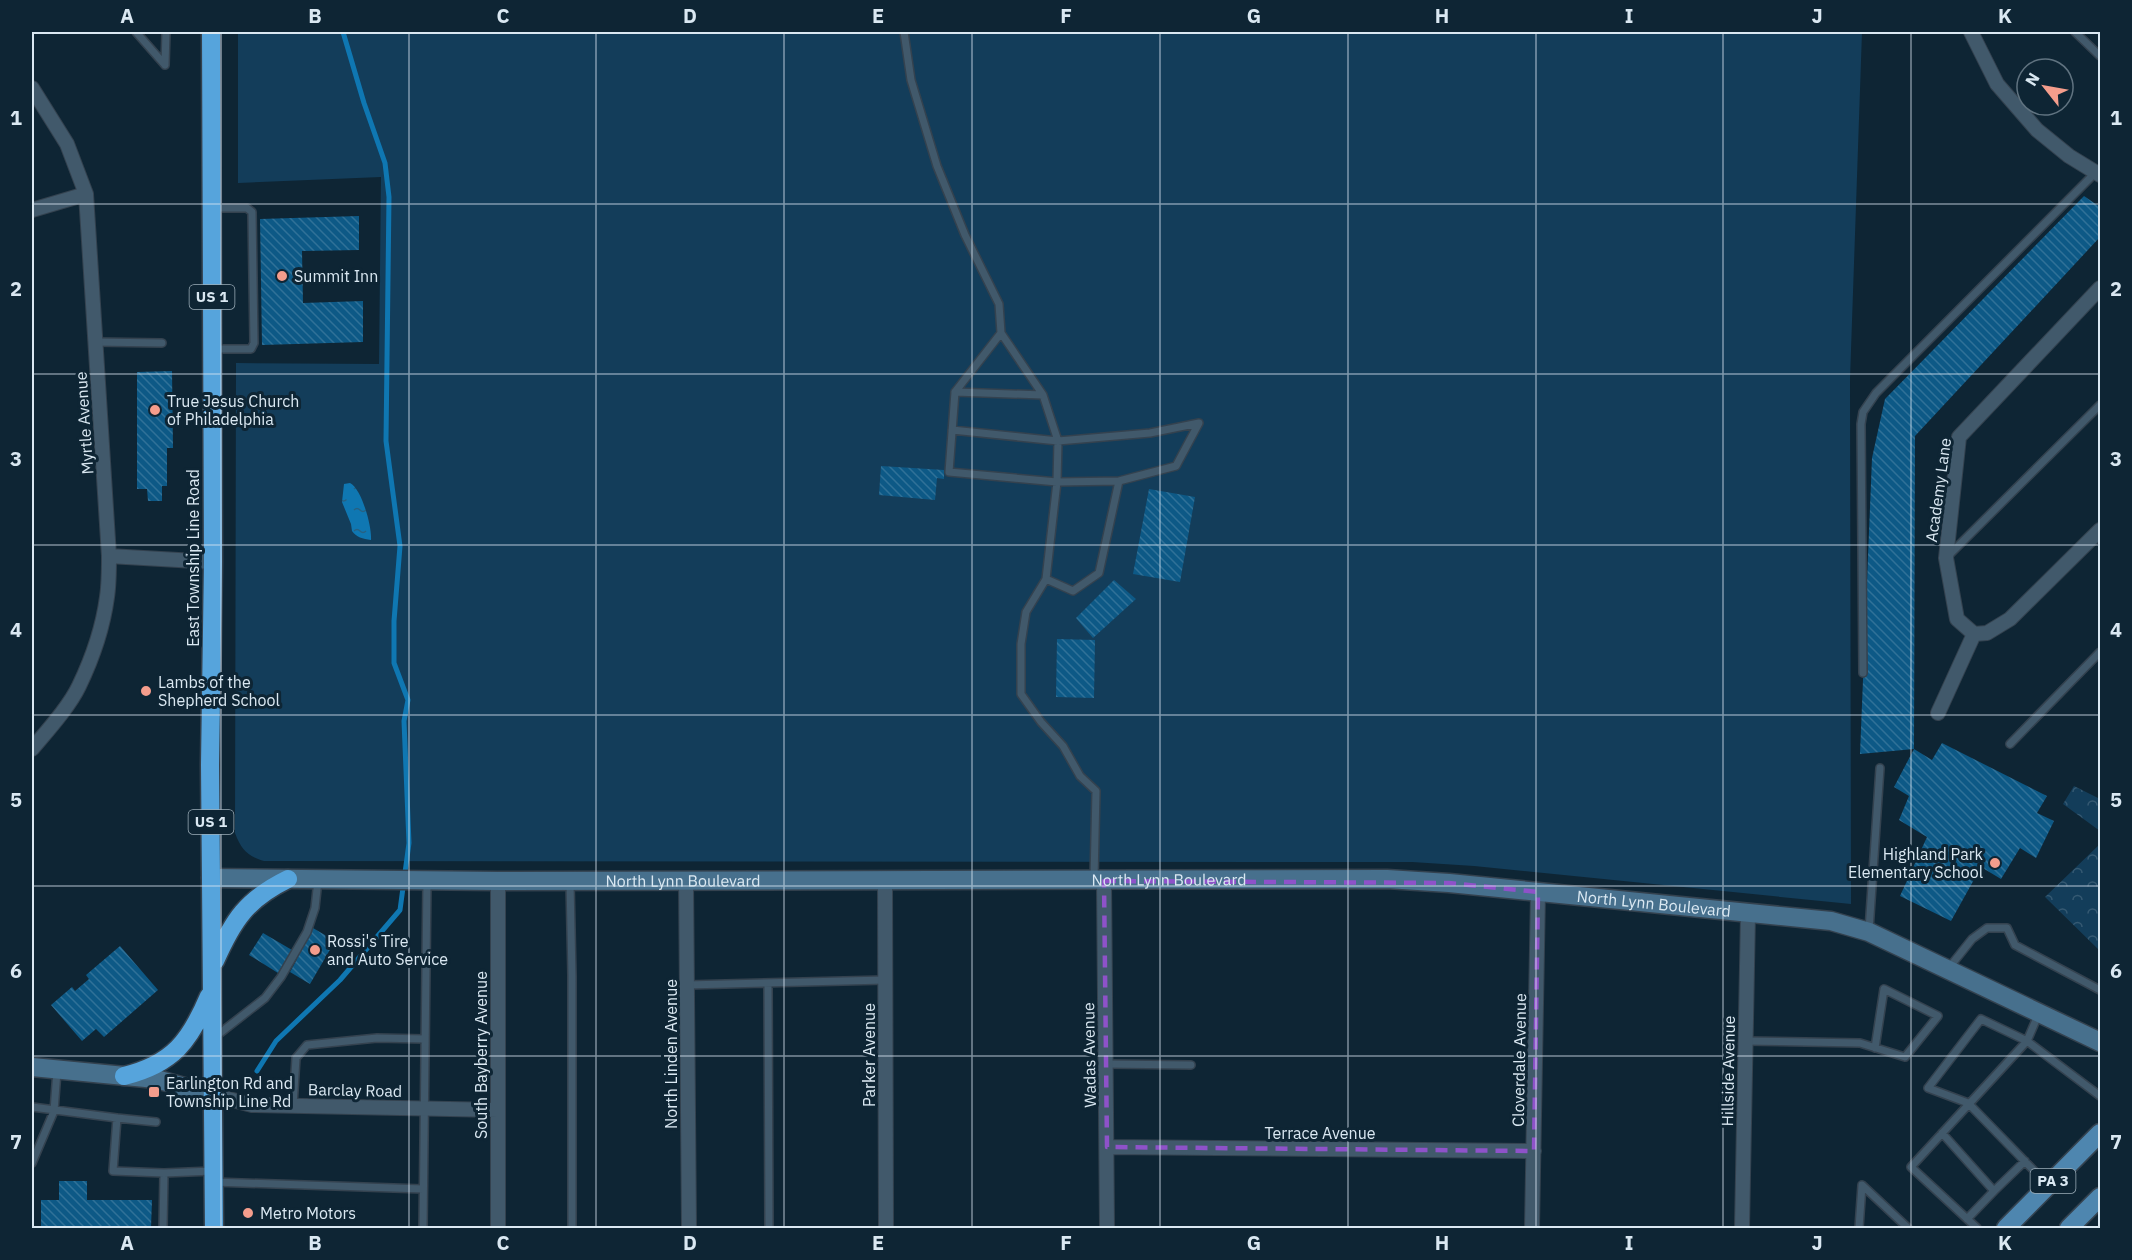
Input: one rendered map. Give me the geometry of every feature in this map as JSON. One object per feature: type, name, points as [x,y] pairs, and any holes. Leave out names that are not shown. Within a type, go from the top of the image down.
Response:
[{"type":"highway","name":"East Township Line Road","points":[[212,32],[211,878],[214,1228]]},
{"type":"highway","points":[[212,968],[224,940],[248,905],[266,890],[288,879]]},
{"type":"highway","points":[[124,1076],[145,1071],[163,1062],[177,1049],[201,1015],[212,988]]},
{"type":"main road","name":"PA 3","points":[[2006,1228],[2100,1133]]},
{"type":"main road","name":"PA 3","points":[[2069,1228],[2100,1197]]},
{"type":"street","points":[[1971,32],[1997,84],[2037,130],[2069,156],[2097,169]]},
{"type":"street","name":"Myrtle Avenue","points":[[32,88],[67,144],[86,194],[109,555],[107,597],[103,616],[98,638],[79,687],[46,733],[32,748]]},
{"type":"street","points":[[32,210],[86,194]]},
{"type":"street","name":"Academy Lane","points":[[1974,634],[1957,619],[1946,558],[1959,437],[2100,288]]},
{"type":"street","points":[[1938,713],[1974,634],[1987,633],[2010,619],[2100,530]]},
{"type":"street","points":[[109,555],[213,562]]},
{"type":"street","name":"North Lynn Boulevard","points":[[211,878],[498,881],[1387,879],[1449,883],[1831,921],[1850,925],[2100,1042]]},
{"type":"street","name":"North Linden Avenue","points":[[686,880],[689,1228]]},
{"type":"street","name":"South Bayberry Avenue","points":[[498,881],[498,1228]]},
{"type":"street","name":"Parker Avenue","points":[[885,881],[886,1228]]},
{"type":"street","name":"Wadas Avenue","points":[[1099,881],[1106,1064],[1107,1228]]},
{"type":"street","name":"Cloverdale Avenue","points":[[1532,1228],[1538,892]]},
{"type":"street","name":"Hillside Avenue","points":[[1742,1228],[1748,914]]},
{"type":"street","points":[[32,1067],[166,1081],[213,1095]]},
{"type":"street","name":"Barclay Road","points":[[213,1095],[252,1105],[498,1110]]},
{"type":"street","name":"Terrace Avenue","points":[[1107,1147],[1534,1151]]},
{"type":"lane","points":[[136,32],[165,65],[166,32]]},
{"type":"lane","points":[[904,32],[911,80],[937,166],[965,234],[999,304],[1001,333],[1043,395],[1058,441],[1057,482],[1046,579],[1026,612],[1021,644],[1022,694],[1041,722],[1063,746],[1080,776],[1096,791],[1099,881]]},
{"type":"lane","points":[[2075,32],[2100,56]]},
{"type":"lane","points":[[1863,673],[1861,424],[1863,412],[1876,393],[2097,169]]},
{"type":"lane","points":[[212,208],[247,208],[252,213],[254,344],[251,349],[213,349]]},
{"type":"lane","points":[[952,430],[1058,441],[1150,433],[1199,423],[1176,466],[1119,481],[1057,482],[949,471],[952,430],[955,392],[1001,333]]},
{"type":"lane","points":[[95,342],[162,343]]},
{"type":"lane","points":[[955,392],[1043,395]]},
{"type":"lane","points":[[1946,558],[2100,405]]},
{"type":"lane","points":[[1046,579],[1073,591],[1099,573],[1119,481]]},
{"type":"lane","points":[[2010,744],[2100,652]]},
{"type":"lane","points":[[1869,932],[1880,768]]},
{"type":"lane","points":[[213,1039],[266,998],[281,977],[307,932],[315,908],[318,879]]},
{"type":"lane","points":[[419,880],[425,1039],[423,1228]]},
{"type":"lane","points":[[570,880],[573,1228]]},
{"type":"lane","points":[[1947,969],[1972,939],[1987,928],[2007,928],[2015,945],[2100,990]]},
{"type":"lane","points":[[687,985],[885,980]]},
{"type":"lane","points":[[768,983],[769,1228]]},
{"type":"lane","points":[[1745,1041],[1860,1043],[1875,1048],[1905,1057],[1938,1016],[1884,989],[1875,1048]]},
{"type":"lane","points":[[1977,1228],[1911,1167],[2027,1041],[2039,1012]]},
{"type":"lane","points":[[2049,1185],[1968,1103],[1928,1088],[1981,1019],[2027,1041],[2100,1096]]},
{"type":"lane","points":[[293,1106],[296,1058],[307,1045],[377,1038],[425,1039]]},
{"type":"lane","points":[[1106,1064],[1191,1065]]},
{"type":"lane","points":[[32,1162],[54,1111],[57,1069]]},
{"type":"lane","points":[[32,1107],[156,1122]]},
{"type":"lane","points":[[117,1118],[113,1171],[423,1190]]},
{"type":"lane","points":[[1942,1133],[1994,1191]]},
{"type":"lane","points":[[1967,1219],[2025,1161]]},
{"type":"lane","points":[[163,1228],[164,1173]]},
{"type":"lane","points":[[1859,1228],[1862,1185],[1908,1228]]},
{"type":"highlighted area","points":[[1104,881],[1449,883],[1538,892],[1534,1151],[1107,1147]]},
{"type":"green space","points":[[238,32],[1862,32],[1850,379],[1851,904],[1474,866],[1412,862],[264,861],[253,857],[242,848],[235,833],[236,363],[379,364],[381,177],[238,183]]},
{"type":"green space","points":[[2074,786],[2100,799],[2100,831],[2063,804]]},
{"type":"green space","points":[[2100,844],[2100,951],[2045,897]]},
{"type":"water","points":[[350,483],[358,493],[365,509],[371,540],[360,537],[352,531],[342,502],[344,484]]},
{"type":"building","points":[[2084,196],[2100,207],[2100,237],[1915,436],[1914,749],[1860,754],[1872,458],[1885,399]]},
{"type":"building","name":"Summit Inn","points":[[359,216],[359,250],[302,251],[303,303],[363,301],[363,342],[262,345],[260,219]]},
{"type":"building","name":"True Jesus Church of Philadelphia","points":[[172,371],[173,448],[167,448],[167,486],[162,486],[162,501],[148,501],[147,489],[137,489],[137,372]]},
{"type":"building","points":[[881,466],[944,470],[944,479],[937,478],[935,500],[879,495]]},
{"type":"building","points":[[1149,489],[1195,497],[1180,582],[1133,574]]},
{"type":"building","points":[[1114,580],[1136,599],[1093,638],[1076,618]]},
{"type":"building","points":[[1057,639],[1095,640],[1094,698],[1056,697]]},
{"type":"building","name":"Highland Park Elementary School","points":[[1942,743],[2047,796],[2037,813],[2054,821],[2036,858],[2020,848],[2001,879],[1981,867],[1951,921],[1900,896],[1927,837],[1899,820],[1909,796],[1894,787],[1914,749],[1932,760]]},
{"type":"building","name":"Rossi's Tire and Auto Service","points":[[313,928],[335,941],[310,984],[290,972],[297,959],[295,958]]},
{"type":"building","points":[[263,933],[292,950],[278,973],[249,955]]},
{"type":"building","points":[[120,946],[158,990],[104,1037],[96,1029],[82,1041],[51,1005],[72,987],[75,991],[89,979],[86,975]]},
{"type":"building","points":[[59,1181],[87,1181],[87,1200],[152,1200],[151,1228],[41,1228],[41,1200],[59,1200]]},
{"type":"waterway","points":[[257,1071],[276,1041],[340,980],[400,910],[409,843],[404,721],[408,700],[394,663],[394,621],[400,546],[386,441],[389,197],[385,163],[343,32]]},
{"type":"place","name":"Summit Inn","points":[[282,276]]},
{"type":"place","name":"True Jesus Church of Philadelphia","points":[[155,410]]},
{"type":"place","name":"Lambs of the Shepherd School","points":[[146,691]]},
{"type":"place","name":"Highland Park Elementary School","points":[[1995,863]]},
{"type":"place","name":"Rossi's Tire and Auto Service","points":[[315,950]]},
{"type":"place","name":"Earlington Rd and Township Line Rd","points":[[154,1092]]},
{"type":"place","name":"Metro Motors","points":[[248,1213]]}]
